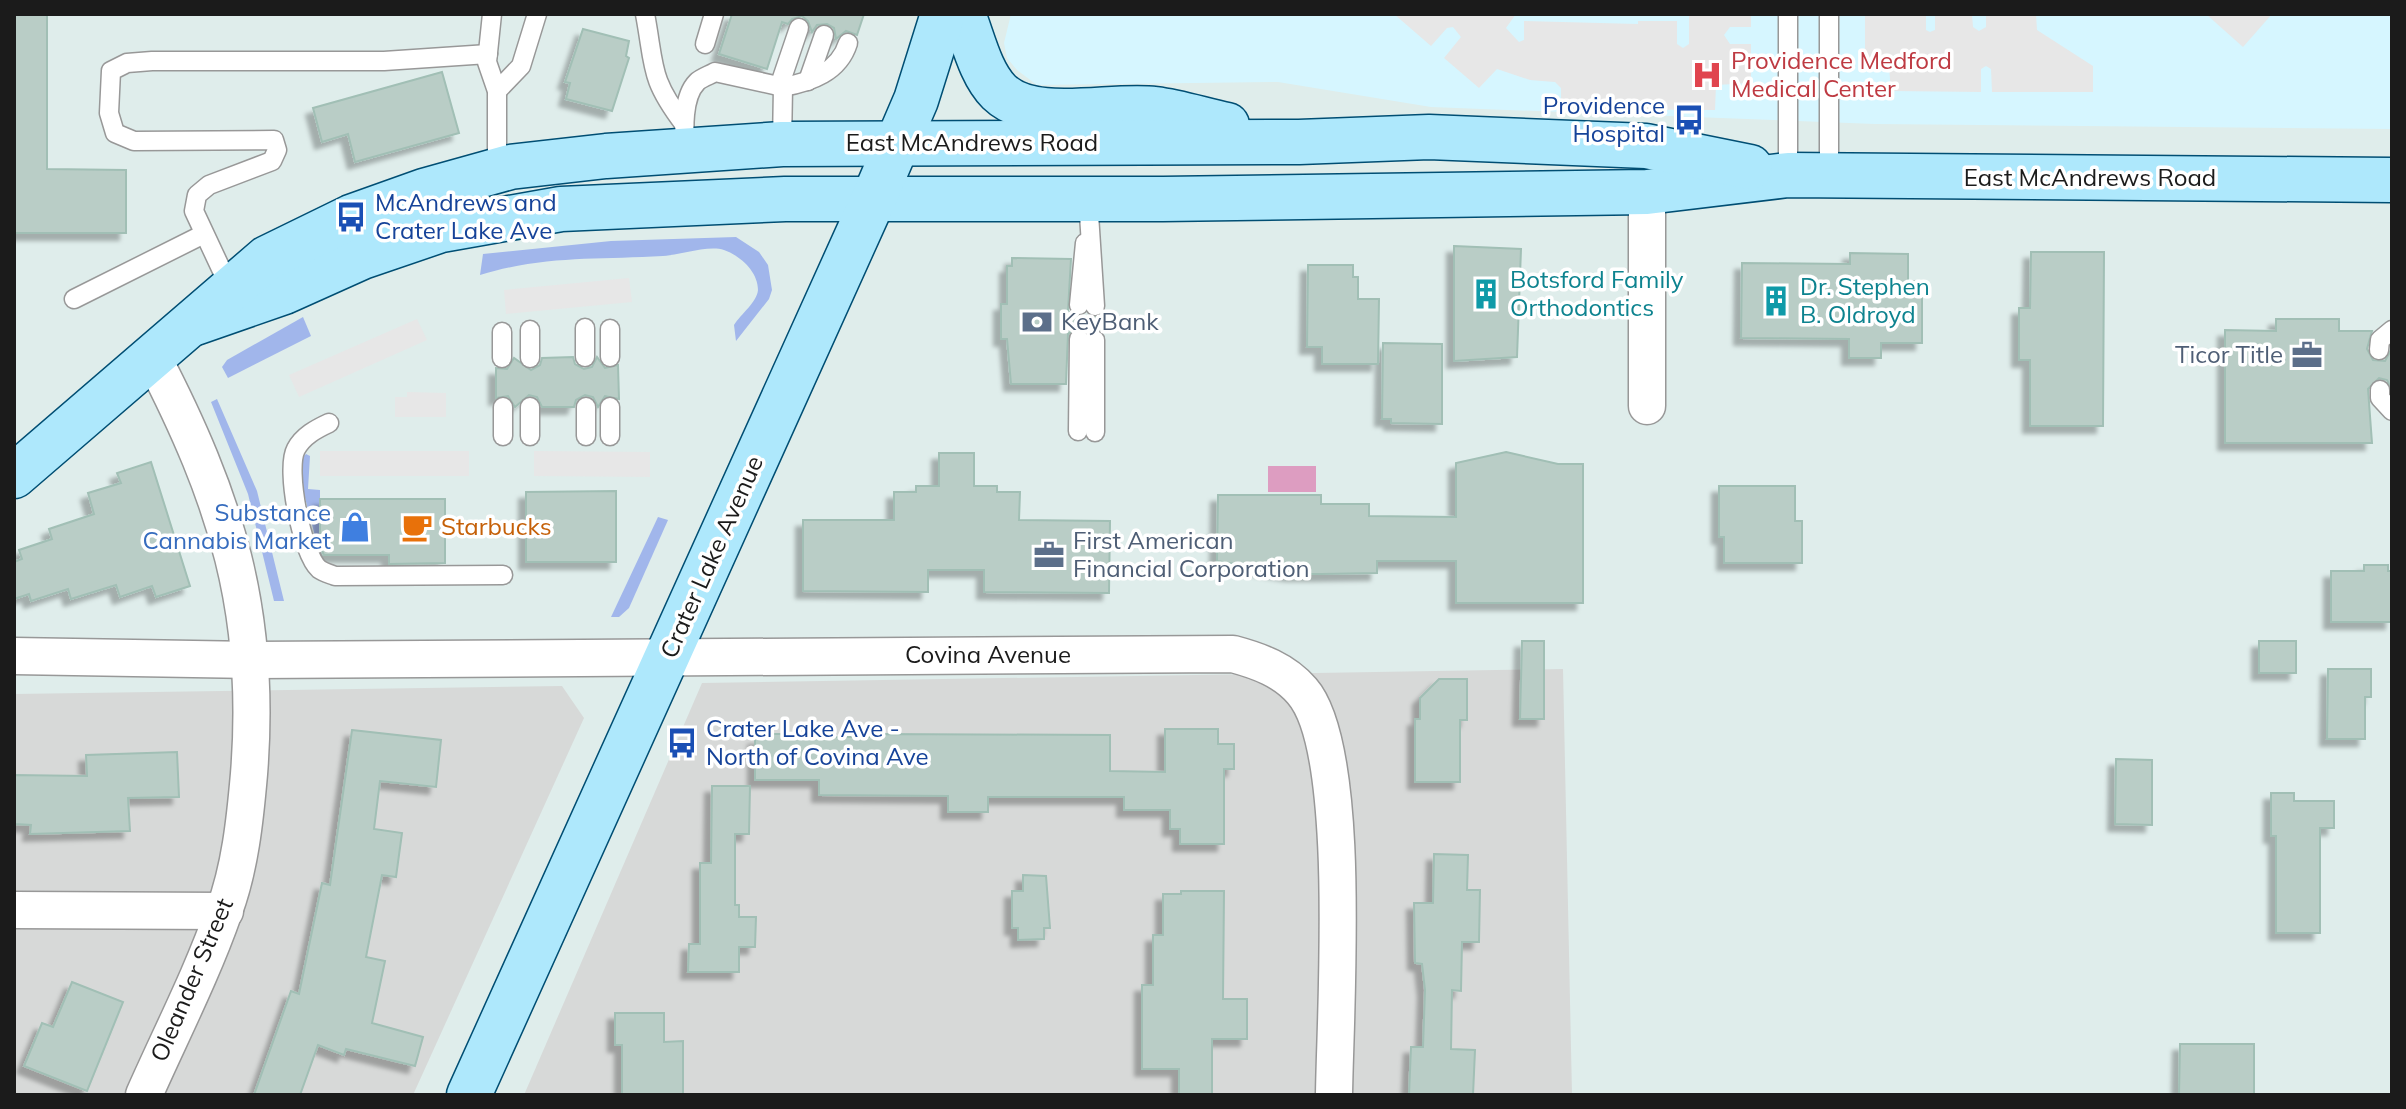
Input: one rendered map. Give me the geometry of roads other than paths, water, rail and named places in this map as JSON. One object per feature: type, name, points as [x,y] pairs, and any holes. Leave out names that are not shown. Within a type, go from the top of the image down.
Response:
[{"type":"main road","name":"Crater Lake Avenue","points":[[469,1095],[898,144],[943,14]]},
{"type":"main road","points":[[963,14],[983,67],[999,92],[1015,102],[1040,110],[1154,109],[1299,142]]},
{"type":"main road","name":"East McAndrews Road","points":[[14,476],[267,258],[351,217],[424,191],[497,170],[685,136],[782,144],[1299,142],[1429,137],[1646,146],[1808,175]]},
{"type":"main road","name":"East McAndrews Road","points":[[195,323],[284,292],[362,257],[441,230],[494,218],[561,209],[670,202],[874,198],[1088,212],[1647,192],[1808,175],[2392,180]]},
{"type":"street","points":[[1647,192],[1647,406]]},
{"type":"street","name":"Oleander Street","points":[[144,1095],[225,911],[241,850],[253,724],[253,660],[240,582],[207,469],[152,356]]},
{"type":"street","name":"Covina Avenue","points":[[14,656],[253,660],[1233,654],[1284,674],[1304,692],[1318,716],[1332,774],[1334,1095]]},
{"type":"street","points":[[14,910],[225,911]]},
{"type":"lane","points":[[492,14],[488,54],[497,91],[497,170]]},
{"type":"lane","points":[[497,91],[521,66],[537,14]]},
{"type":"lane","points":[[645,14],[652,65],[661,94],[685,136]]},
{"type":"lane","points":[[705,44],[714,14]]},
{"type":"lane","points":[[1788,14],[1808,175]]},
{"type":"lane","points":[[1808,175],[1829,14]]},
{"type":"lane","points":[[782,144],[781,87],[799,28]]},
{"type":"lane","points":[[808,81],[824,35]]},
{"type":"lane","points":[[685,136],[697,82],[715,72],[781,87],[808,81],[831,70],[844,55],[848,43]]},
{"type":"lane","points":[[231,291],[194,211],[197,195],[209,185],[272,161],[277,150],[274,140],[134,141],[115,133],[109,113],[111,71],[127,63],[152,61],[384,61],[488,54]]},
{"type":"lane","points":[[1087,305],[1079,277],[1088,212]]},
{"type":"lane","points":[[74,299],[204,234]]},
{"type":"lane","points":[[585,328],[585,357]]},
{"type":"lane","points":[[610,329],[610,357]]},
{"type":"lane","points":[[530,330],[530,358]]},
{"type":"lane","points":[[2379,350],[2380,340],[2392,330]]},
{"type":"lane","points":[[502,332],[502,358]]},
{"type":"lane","points":[[1086,432],[1087,339]]},
{"type":"lane","points":[[2380,390],[2380,398],[2392,411]]},
{"type":"lane","points":[[503,407],[503,436]]},
{"type":"lane","points":[[530,407],[530,436]]},
{"type":"lane","points":[[586,407],[586,436]]},
{"type":"lane","points":[[610,407],[610,436]]},
{"type":"lane","points":[[329,423],[309,433],[295,451],[291,468],[292,488],[309,555],[319,569],[335,576],[503,575]]},
{"type":"place","name":"Providence Medford Medical Center","points":[[1707,75]]},
{"type":"place","name":"Providence Hospital","points":[[1689,120]]},
{"type":"place","name":"McAndrews and Crater Lake Ave","points":[[351,217]]},
{"type":"place","name":"Botsford Family Orthodontics","points":[[1486,294]]},
{"type":"place","name":"Dr. Stephen B. Oldroyd","points":[[1776,301]]},
{"type":"place","name":"KeyBank","points":[[1037,322]]},
{"type":"place","name":"Ticor Title","points":[[2307,355]]},
{"type":"place","name":"Substance Cannabis Market","points":[[355,527]]},
{"type":"place","name":"Starbucks","points":[[417,527]]},
{"type":"place","name":"First American Financial Corporation","points":[[1049,555]]},
{"type":"place","name":"Crater Lake Ave - North of Covina Ave","points":[[682,743]]}]
